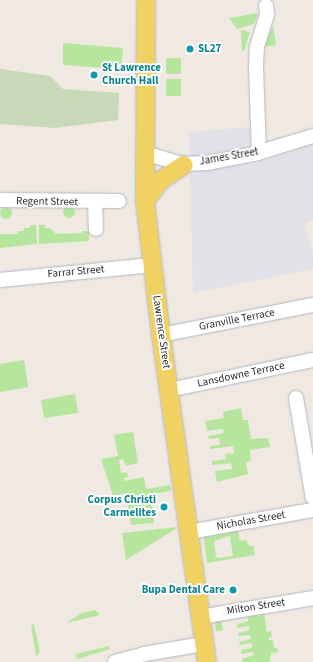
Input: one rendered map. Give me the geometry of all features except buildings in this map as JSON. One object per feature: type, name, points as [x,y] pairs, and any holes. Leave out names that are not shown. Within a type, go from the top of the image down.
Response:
[{"type":"main road","name":"Lawrence Street","points":[[146,0],[145,201],[161,335],[189,532],[203,644],[207,662]]},
{"type":"main road","points":[[145,201],[161,180],[184,165]]},
{"type":"street","points":[[259,153],[256,65],[258,47],[267,14],[266,6]]},
{"type":"street","name":"James Street","points":[[145,153],[184,165],[229,160],[259,153],[313,136]]},
{"type":"street","name":"Regent Street","points":[[0,200],[95,202],[119,201]]},
{"type":"street","points":[[95,202],[96,229]]},
{"type":"street","name":"Farrar Street","points":[[0,280],[152,265]]},
{"type":"street","name":"Granville Terrace","points":[[161,335],[313,305]]},
{"type":"street","name":"Lansdowne Terrace","points":[[169,390],[313,360]]},
{"type":"street","points":[[296,398],[313,498]]},
{"type":"street","name":"Nicholas Street","points":[[189,532],[313,510]]},
{"type":"street","name":"Milton Street","points":[[200,617],[313,598]]},
{"type":"street","points":[[115,662],[144,654],[203,644]]},
{"type":"shaded area","points":[[250,127],[250,165],[313,144],[313,220],[304,224],[313,251],[313,269],[193,293],[189,132]]},
{"type":"green space","points":[[258,13],[254,24],[237,29],[229,18]]},
{"type":"green space","points":[[273,26],[276,45],[262,48]]},
{"type":"green space","points":[[241,30],[250,32],[244,51],[242,51]]},
{"type":"green space","points":[[63,43],[123,48],[121,69],[63,65]]},
{"type":"green space","points":[[166,58],[181,58],[181,74],[166,74]]},
{"type":"green space","points":[[0,69],[50,76],[63,89],[119,93],[118,120],[55,128],[0,124]]},
{"type":"green space","points":[[166,79],[181,79],[181,96],[166,96]]},
{"type":"green space","points":[[67,206],[71,206],[75,212],[71,218],[67,218],[63,214],[63,210]]},
{"type":"green space","points":[[6,207],[10,209],[12,213],[10,217],[6,219],[2,217],[0,213],[2,209]]},
{"type":"green space","points":[[30,225],[36,225],[37,244],[0,248],[0,234],[17,234],[18,231],[24,231],[24,228],[30,228]]},
{"type":"green space","points":[[39,225],[45,225],[45,228],[50,228],[56,234],[82,233],[82,231],[89,231],[89,241],[39,244]]},
{"type":"green space","points":[[24,360],[28,387],[0,392],[0,364]]},
{"type":"green space","points":[[75,394],[78,413],[44,418],[41,400]]},
{"type":"green space","points":[[241,408],[243,420],[248,420],[251,439],[268,438],[270,447],[250,450],[251,461],[246,462],[248,474],[217,482],[215,471],[232,469],[231,463],[212,465],[212,461],[226,459],[225,454],[234,453],[233,446],[210,449],[210,446],[220,445],[219,438],[209,439],[208,436],[224,433],[223,429],[207,431],[205,421],[224,418],[223,412]]},
{"type":"green space","points":[[133,432],[138,463],[126,466],[123,459],[119,460],[121,473],[127,472],[128,477],[124,478],[124,481],[144,477],[146,489],[170,485],[171,491],[150,494],[154,523],[131,525],[126,493],[113,496],[101,459],[118,456],[114,435]]},
{"type":"green space","points":[[177,528],[126,560],[122,533]]},
{"type":"green space","points":[[238,531],[240,541],[246,540],[249,546],[253,546],[255,555],[207,563],[204,537]],"holes":[[[230,536],[233,556],[216,557],[214,541]]]},
{"type":"green space","points":[[95,610],[100,615],[66,623],[82,613]]},
{"type":"green space","points":[[264,613],[267,632],[271,631],[272,637],[269,637],[269,640],[273,640],[274,648],[277,648],[278,652],[271,653],[270,662],[242,662],[242,659],[254,655],[253,652],[241,654],[241,650],[252,648],[252,643],[240,645],[239,642],[251,639],[250,635],[238,636],[238,633],[250,630],[249,626],[237,628],[237,624],[248,621],[248,617],[221,621],[223,630],[216,631],[215,623],[217,621]]},
{"type":"green space","points":[[34,624],[40,652],[36,656],[31,625]]},
{"type":"green space","points":[[109,646],[110,649],[77,659],[76,654]]},
{"type":"place","name":"SL27","points":[[190,49]]},
{"type":"place","name":"St Lawrence Church Hall","points":[[94,75]]},
{"type":"place","name":"Corpus Christi Carmelites","points":[[164,507]]},
{"type":"place","name":"Bupa Dental Care","points":[[233,590]]}]
